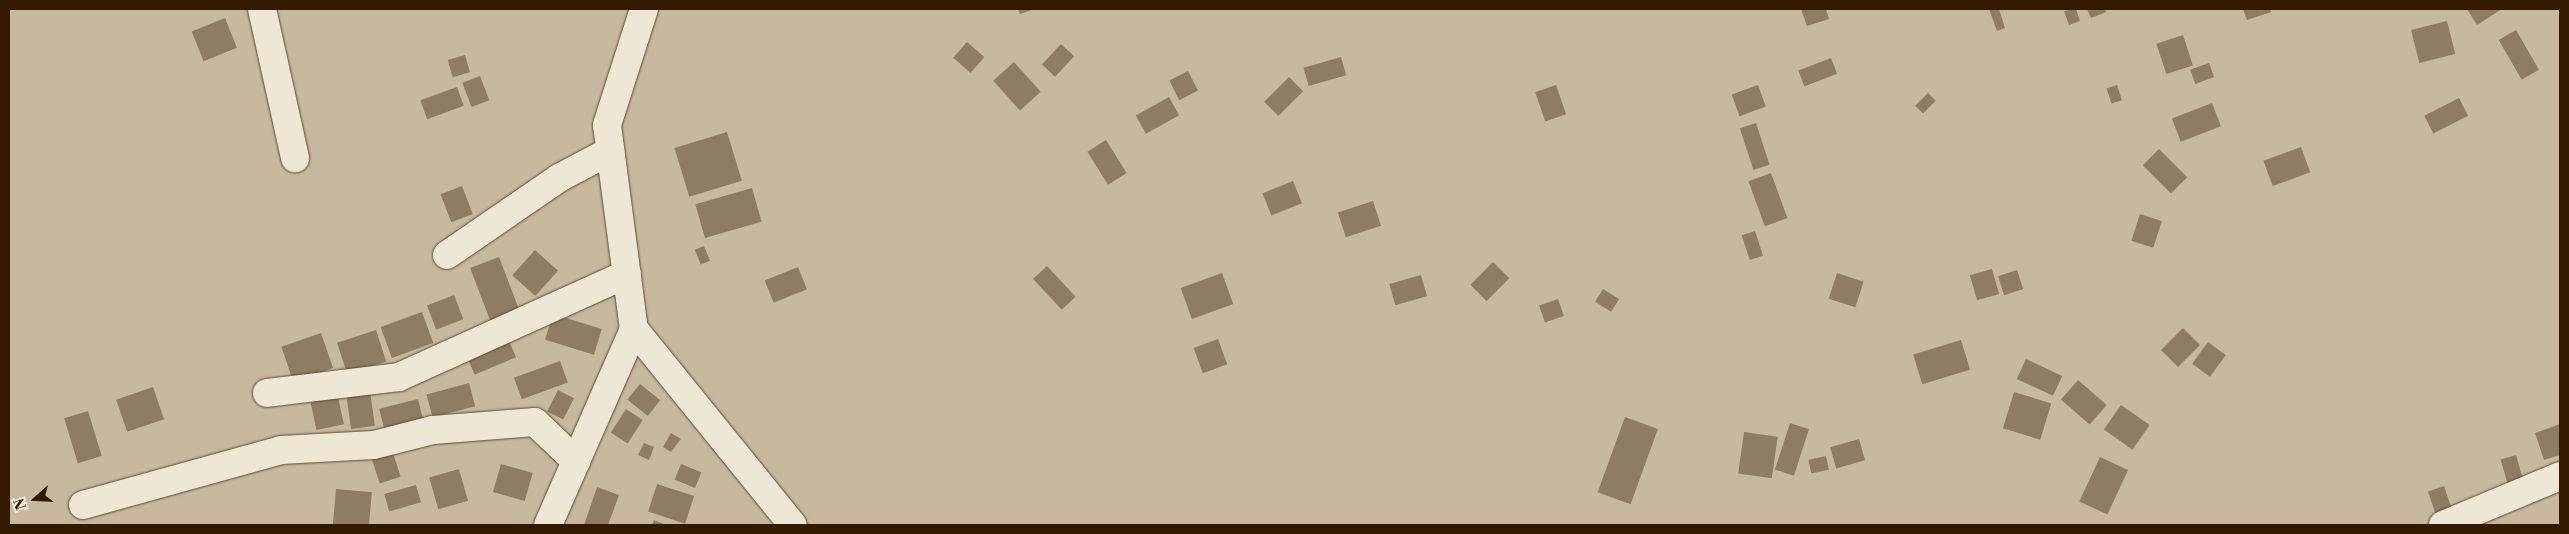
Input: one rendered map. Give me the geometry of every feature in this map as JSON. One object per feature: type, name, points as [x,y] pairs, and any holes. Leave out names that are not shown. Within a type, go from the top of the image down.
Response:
[{"type":"street","points":[[262,9],[295,158]]},
{"type":"street","points":[[548,525],[634,329],[607,125],[644,9]]},
{"type":"street","points":[[448,256],[559,178],[610,151]]},
{"type":"street","points":[[267,394],[399,377],[627,274]]},
{"type":"street","points":[[634,329],[794,525]]},
{"type":"street","points":[[82,505],[281,450],[374,445],[433,430],[535,422],[576,461]]},
{"type":"street","points":[[2443,525],[2560,476]]},
{"type":"shaded area","points":[[9,9],[2560,9],[2560,525],[9,525]]},
{"type":"building","points":[[1018,9],[1035,9],[1020,14]]},
{"type":"building","points":[[1801,9],[1826,9],[1829,19],[1807,26]]},
{"type":"building","points":[[1989,9],[1999,9],[2005,28],[1997,31]]},
{"type":"building","points":[[2076,9],[2080,21],[2069,25],[2064,11]]},
{"type":"building","points":[[2087,9],[2105,9],[2106,12],[2091,18]]},
{"type":"building","points":[[2243,9],[2270,9],[2271,12],[2247,20]]},
{"type":"building","points":[[2467,9],[2502,9],[2477,25]]},
{"type":"building","points":[[225,18],[237,48],[204,61],[192,31]]},
{"type":"building","points":[[2447,21],[2455,54],[2419,63],[2411,30]]},
{"type":"building","points":[[2516,30],[2539,70],[2522,80],[2499,40]]},
{"type":"building","points":[[2183,35],[2193,65],[2166,74],[2156,44]]},
{"type":"building","points":[[967,42],[984,57],[971,73],[953,58]]},
{"type":"building","points":[[1061,44],[1074,56],[1055,77],[1042,64]]},
{"type":"building","points":[[465,55],[470,72],[453,77],[448,60]]},
{"type":"building","points":[[1341,57],[1346,75],[1309,86],[1304,68]]},
{"type":"building","points":[[1831,58],[1837,74],[1804,86],[1798,71]]},
{"type":"building","points":[[1014,62],[1041,92],[1020,110],[993,81]]},
{"type":"building","points":[[2209,63],[2214,77],[2195,84],[2190,70]]},
{"type":"building","points":[[1188,71],[1198,91],[1179,100],[1169,81]]},
{"type":"building","points":[[480,76],[489,100],[472,107],[462,83]]},
{"type":"building","points":[[1289,77],[1303,91],[1278,116],[1264,102]]},
{"type":"building","points":[[1556,85],[1566,114],[1545,121],[1535,92]]},
{"type":"building","points":[[1758,85],[1766,107],[1740,116],[1732,95]]},
{"type":"building","points":[[2117,85],[2122,100],[2111,104],[2107,88]]},
{"type":"building","points":[[457,87],[464,106],[427,119],[420,100]]},
{"type":"building","points":[[1928,93],[1936,101],[1923,114],[1915,106]]},
{"type":"building","points":[[1169,97],[1179,115],[1146,134],[1136,115]]},
{"type":"building","points":[[2459,98],[2468,116],[2433,134],[2424,116]]},
{"type":"building","points":[[2212,103],[2221,126],[2181,142],[2172,118]]},
{"type":"building","points":[[1756,123],[1770,165],[1753,170],[1740,128]]},
{"type":"building","points":[[727,132],[742,181],[689,197],[674,148]]},
{"type":"building","points":[[1106,140],[1127,173],[1108,185],[1087,152]]},
{"type":"building","points":[[2301,147],[2310,172],[2273,186],[2263,161]]},
{"type":"building","points":[[2159,149],[2187,177],[2171,194],[2143,165]]},
{"type":"building","points":[[1771,173],[1787,218],[1765,226],[1748,181]]},
{"type":"building","points":[[1293,181],[1302,203],[1271,216],[1262,193]]},
{"type":"building","points":[[462,186],[473,214],[451,222],[441,194]]},
{"type":"building","points":[[752,188],[762,222],[705,238],[695,204]]},
{"type":"building","points":[[1373,201],[1381,226],[1346,237],[1338,212]]},
{"type":"building","points":[[2140,214],[2162,221],[2153,248],[2131,241]]},
{"type":"building","points":[[1755,231],[1763,256],[1750,260],[1742,235]]},
{"type":"building","points":[[704,246],[710,261],[701,265],[695,250]]},
{"type":"building","points":[[535,250],[558,271],[535,296],[512,275]]},
{"type":"building","points":[[499,257],[522,317],[493,328],[470,268]]},
{"type":"building","points":[[1493,262],[1509,278],[1487,301],[1470,285]]},
{"type":"building","points":[[1047,266],[1076,297],[1062,310],[1033,279]]},
{"type":"building","points":[[798,267],[807,289],[774,303],[765,280]]},
{"type":"building","points":[[1992,269],[1999,294],[1977,300],[1970,275]]},
{"type":"building","points":[[2017,270],[2023,289],[2004,295],[1998,276]]},
{"type":"building","points":[[1222,273],[1233,304],[1192,319],[1181,288]]},
{"type":"building","points":[[1837,273],[1864,282],[1855,307],[1829,299]]},
{"type":"building","points":[[1421,275],[1427,296],[1395,305],[1389,284]]},
{"type":"building","points":[[1603,289],[1619,299],[1611,312],[1595,302]]},
{"type":"building","points":[[454,295],[463,319],[436,330],[427,305]]},
{"type":"building","points":[[1558,299],[1564,316],[1545,323],[1539,306]]},
{"type":"building","points":[[422,312],[433,343],[392,358],[381,327]]},
{"type":"building","points":[[553,314],[602,329],[594,355],[545,340]]},
{"type":"building","points":[[2183,328],[2200,345],[2178,367],[2161,350]]},
{"type":"building","points":[[376,330],[386,361],[347,374],[337,343]]},
{"type":"building","points":[[321,333],[333,368],[293,382],[281,347]]},
{"type":"building","points":[[507,336],[516,357],[475,375],[466,354]]},
{"type":"building","points":[[1218,339],[1227,364],[1203,373],[1194,348]]},
{"type":"building","points":[[1961,340],[1970,370],[1922,384],[1913,355]]},
{"type":"building","points":[[2208,342],[2226,355],[2210,377],[2192,364]]},
{"type":"building","points":[[2026,359],[2062,376],[2053,396],[2017,379]]},
{"type":"building","points":[[560,361],[568,383],[522,399],[514,378]]},
{"type":"building","points":[[2078,380],[2107,405],[2090,425],[2061,400]]},
{"type":"building","points":[[469,383],[475,406],[433,418],[426,394]]},
{"type":"building","points":[[640,384],[660,400],[648,416],[627,400]]},
{"type":"building","points":[[153,387],[164,419],[127,432],[116,400]]},
{"type":"building","points":[[558,390],[574,398],[563,420],[547,411]]},
{"type":"building","points":[[370,391],[375,426],[351,429],[346,394]]},
{"type":"building","points":[[337,392],[344,424],[316,430],[310,398]]},
{"type":"building","points":[[2014,392],[2051,403],[2040,440],[2003,428]]},
{"type":"building","points":[[418,399],[425,427],[386,437],[379,409]]},
{"type":"building","points":[[2121,405],[2150,425],[2132,450],[2104,430]]},
{"type":"building","points":[[626,409],[643,420],[628,443],[611,432]]},
{"type":"building","points":[[88,411],[102,456],[78,463],[64,418]]},
{"type":"building","points":[[1625,417],[1658,429],[1631,504],[1598,492]]},
{"type":"building","points":[[1790,423],[1809,429],[1794,476],[1775,470]]},
{"type":"building","points":[[2560,424],[2560,455],[2544,460],[2535,433]]},
{"type":"building","points":[[1744,432],[1778,437],[1772,478],[1738,474]]},
{"type":"building","points":[[671,433],[681,439],[671,452],[663,447]]},
{"type":"building","points":[[1859,439],[1865,460],[1836,468],[1830,447]]},
{"type":"building","points":[[644,443],[654,447],[649,460],[638,455]]},
{"type":"building","points":[[392,450],[401,477],[380,483],[371,457]]},
{"type":"building","points":[[2516,455],[2523,480],[2508,484],[2501,459]]},
{"type":"building","points":[[1826,456],[1829,470],[1811,473],[1808,460]]},
{"type":"building","points":[[2100,457],[2128,470],[2107,515],[2079,501]]},
{"type":"building","points":[[501,464],[533,473],[525,501],[493,492]]},
{"type":"building","points":[[681,464],[701,472],[695,488],[675,480]]},
{"type":"building","points":[[459,469],[468,501],[438,509],[429,478]]},
{"type":"building","points":[[657,484],[694,496],[685,524],[648,512]]},
{"type":"building","points":[[416,485],[421,502],[389,511],[384,494]]},
{"type":"building","points":[[2444,486],[2452,509],[2436,514],[2428,492]]},
{"type":"building","points":[[597,487],[619,495],[608,525],[584,525]]},
{"type":"building","points":[[336,489],[372,492],[369,525],[333,525]]},
{"type":"building","points":[[654,520],[666,525],[652,525]]}]
